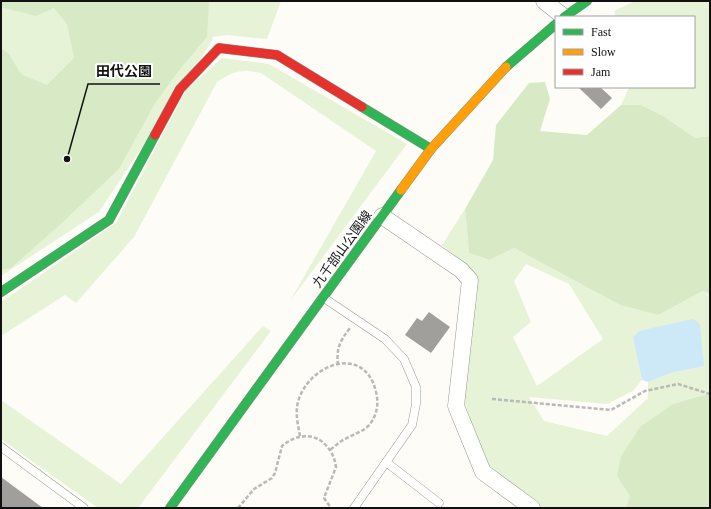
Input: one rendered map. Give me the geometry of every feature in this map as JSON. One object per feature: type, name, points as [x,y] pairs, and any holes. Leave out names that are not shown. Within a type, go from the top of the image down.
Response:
[{"type":"main road","points":[[565,16],[587,1]]},
{"type":"main road","name":"九千部山公園線","points":[[170,508],[431,149],[508,65],[555,25]]},
{"type":"main road","points":[[1,292],[109,220],[180,89],[220,48],[277,55],[431,149]]},
{"type":"street","points":[[544,1],[563,16]]},
{"type":"street","points":[[382,216],[461,270],[470,280],[456,406],[483,472],[532,508]]},
{"type":"lane","points":[[324,297],[385,339],[404,359],[416,387],[416,404],[412,425],[354,508]]},
{"type":"lane","points":[[1,447],[84,508]]},
{"type":"lane","points":[[386,462],[439,502]]},
{"type":"path","points":[[338,364],[337,351],[339,342],[356,319]]},
{"type":"path","points":[[300,436],[297,404],[304,387],[318,373],[338,364],[352,364],[361,367],[369,373],[374,384],[377,410],[370,425],[346,438],[330,450]]},
{"type":"path","points":[[492,399],[611,410],[645,391],[678,384],[710,394]]},
{"type":"path","points":[[238,508],[254,490],[272,478],[275,473],[282,446],[300,436],[316,437],[330,450],[336,462],[336,467],[324,498],[331,508]]},
{"type":"green space","points":[[1,1],[281,1],[267,39],[227,35],[213,37],[212,41],[99,212],[1,276]]},
{"type":"green space","points":[[1,1],[209,1],[207,37],[180,69],[154,105],[119,169],[62,223],[11,268],[1,270],[1,48],[9,54],[21,74],[47,85],[74,58],[67,24],[54,8],[36,16],[1,7]]},
{"type":"green space","points":[[635,1],[710,1],[710,136],[695,138],[665,117],[641,105],[621,105],[629,88],[695,88],[695,16],[616,16],[614,11]]},
{"type":"green space","points":[[222,58],[269,64],[407,144],[290,301],[376,151],[261,73],[242,71],[228,75],[217,82],[134,237],[76,303],[65,295],[1,336],[1,302],[116,223],[186,90]]},
{"type":"green space","points":[[545,82],[550,99],[540,131],[587,135],[621,105],[641,105],[665,117],[695,138],[710,136],[710,294],[703,291],[658,315],[620,305],[514,248],[489,260],[469,253],[465,209],[493,160],[496,125],[529,83]]},
{"type":"green space","points":[[465,209],[469,253],[488,260],[514,248],[620,305],[658,315],[703,291],[710,294],[710,393],[673,404],[626,508],[541,508],[489,470],[464,401],[478,278],[442,245]],"holes":[[[526,264],[569,284],[603,339],[537,386],[513,337],[531,322],[514,281]],[[633,338],[704,366],[671,373],[648,382],[648,398],[607,436],[544,421],[529,397],[607,404],[633,391],[642,380]]]},
{"type":"green space","points":[[263,326],[271,331],[138,508],[98,508],[1,439],[1,400],[121,484]]},
{"type":"green space","points":[[710,393],[710,508],[626,508],[630,496],[617,476],[621,456],[640,427],[673,404]]},
{"type":"water","points":[[693,319],[700,324],[704,366],[671,373],[648,382],[642,380],[633,338],[639,331]]},
{"type":"building","points":[[579,88],[601,88],[612,98],[601,109]]},
{"type":"building","points":[[429,312],[450,327],[431,353],[405,335],[417,318],[422,321]]},
{"type":"building","points":[[1,477],[43,508],[1,508]]},
{"type":"traffic: fast","points":[[565,16],[587,1]]},
{"type":"traffic: fast","points":[[506,67],[555,25]]},
{"type":"traffic: fast","points":[[362,107],[431,149]]},
{"type":"traffic: fast","points":[[1,292],[109,220],[155,135]]},
{"type":"traffic: fast","points":[[170,508],[401,190]]},
{"type":"traffic: slow","points":[[401,190],[431,149],[506,67]]},
{"type":"traffic: jam","points":[[155,135],[180,89],[219,48],[277,55],[362,107]]},
{"type":"place","name":"田代公園","points":[[67,159]]}]
